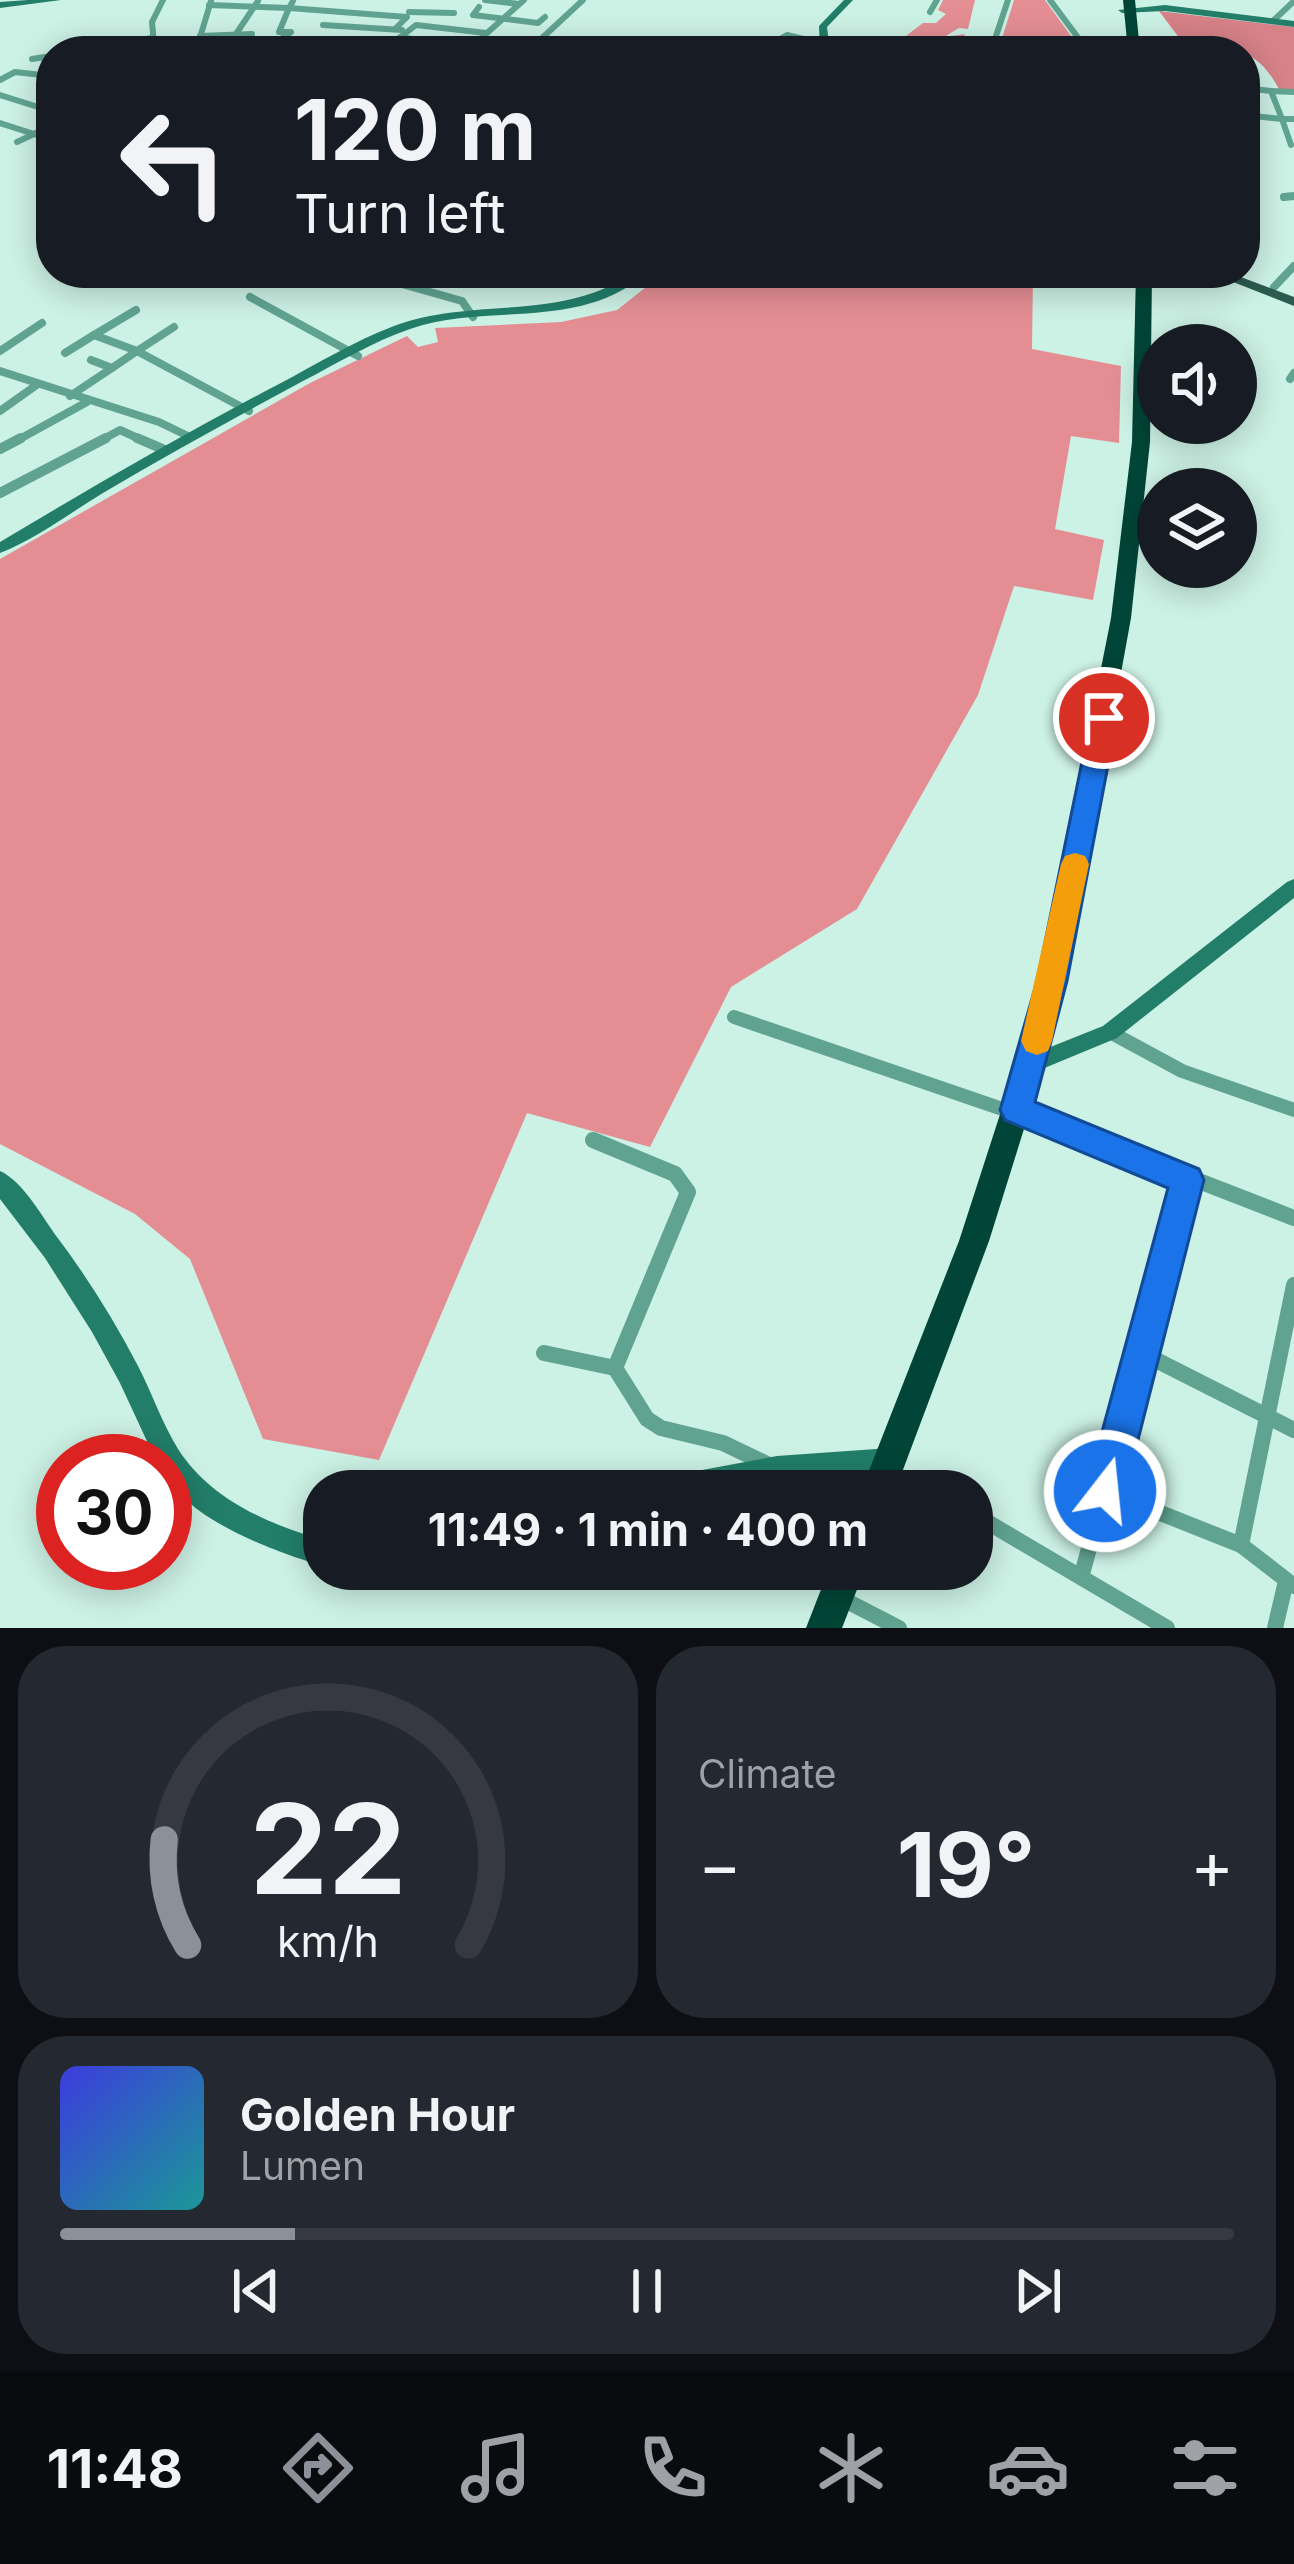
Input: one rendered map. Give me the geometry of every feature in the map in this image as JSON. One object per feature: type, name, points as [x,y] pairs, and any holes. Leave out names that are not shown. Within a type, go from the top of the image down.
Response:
[{"type":"highway","points":[[1126,5],[1129,36]]},
{"type":"highway","points":[[887,1470],[974,1240],[1017,1110],[1052,981],[1121,618],[1141,442],[1144,288]]},
{"type":"main road","points":[[1260,282],[1294,298]]},
{"type":"main road","points":[[1260,287],[1294,298]]},
{"type":"street","points":[[0,5],[57,0]]},
{"type":"street","points":[[153,36],[152,22],[163,0]]},
{"type":"street","points":[[334,26],[353,0]]},
{"type":"street","points":[[396,36],[416,0]]},
{"type":"street","points":[[544,36],[584,0]]},
{"type":"street","points":[[824,36],[823,26],[849,0]]},
{"type":"street","points":[[930,12],[937,0]]},
{"type":"street","points":[[996,36],[1008,0]]},
{"type":"street","points":[[1050,0],[1077,36]]},
{"type":"street","points":[[1274,20],[1294,1]]},
{"type":"street","points":[[521,2],[482,4],[473,15],[538,23],[545,17]]},
{"type":"street","points":[[484,36],[521,2]]},
{"type":"street","points":[[285,36],[291,32],[200,36],[210,3],[291,4],[408,15],[454,13]]},
{"type":"street","points":[[236,34],[257,3]]},
{"type":"street","points":[[279,32],[291,4]]},
{"type":"street","points":[[1126,5],[1294,23]]},
{"type":"street","points":[[322,25],[407,36]]},
{"type":"street","points":[[398,33],[416,25],[487,33]]},
{"type":"street","points":[[32,59],[36,58]]},
{"type":"street","points":[[0,80],[15,72],[36,74]]},
{"type":"street","points":[[1260,90],[1294,92]]},
{"type":"street","points":[[1270,91],[1292,145]]},
{"type":"street","points":[[0,95],[36,106]]},
{"type":"street","points":[[1260,116],[1294,119]]},
{"type":"street","points":[[0,123],[34,134]]},
{"type":"street","points":[[17,142],[34,134]]},
{"type":"street","points":[[1274,287],[1294,266]]},
{"type":"street","points":[[416,288],[462,301],[472,315]]},
{"type":"street","points":[[0,548],[165,450],[354,353],[422,327],[472,315],[588,308],[626,288]]},
{"type":"street","points":[[250,297],[354,353]]},
{"type":"street","points":[[65,353],[136,310]]},
{"type":"street","points":[[0,351],[42,322]]},
{"type":"street","points":[[70,396],[174,327]]},
{"type":"street","points":[[94,335],[183,372],[245,410]]},
{"type":"street","points":[[92,360],[112,368]]},
{"type":"street","points":[[0,371],[195,434]]},
{"type":"street","points":[[0,411],[38,385]]},
{"type":"street","points":[[0,449],[86,402]]},
{"type":"street","points":[[0,493],[120,430],[165,450]]},
{"type":"street","points":[[0,477],[16,485]]},
{"type":"street","points":[[1030,1065],[1110,1032],[1294,887]]},
{"type":"street","points":[[734,1017],[1017,1110],[1294,1218]]},
{"type":"street","points":[[1110,1032],[1182,1071],[1294,1110]]},
{"type":"street","points":[[593,1140],[675,1174],[688,1192],[615,1368]]},
{"type":"street","points":[[1082,1574],[1187,1180]]},
{"type":"street","points":[[0,1182],[50,1244],[108,1337],[182,1476],[233,1514],[303,1548]]},
{"type":"street","points":[[1241,1545],[1294,1285]]},
{"type":"street","points":[[1145,1340],[1154,1359],[1294,1430]]},
{"type":"street","points":[[544,1353],[615,1368],[647,1419],[661,1429],[723,1443],[777,1469]]},
{"type":"street","points":[[772,1470],[789,1470]]},
{"type":"street","points":[[1105,1491],[1241,1545],[1290,1583],[1275,1628]]},
{"type":"street","points":[[993,1525],[1167,1628]]},
{"type":"street","points":[[836,1597],[899,1628]]},
{"type":"shaded area","points":[[943,0],[975,0],[968,29],[959,28],[946,36],[906,36],[946,14],[938,10]]},
{"type":"shaded area","points":[[1014,0],[1045,0],[1071,36],[1003,36]]},
{"type":"shaded area","points":[[1159,11],[1294,27],[1294,90],[1279,89],[1260,63],[1260,36],[1178,36]]},
{"type":"shaded area","points":[[645,288],[1033,288],[1032,349],[1121,366],[1119,443],[1071,436],[1055,529],[1104,540],[1093,600],[1014,586],[978,695],[857,909],[731,987],[650,1147],[527,1113],[379,1460],[263,1439],[190,1259],[135,1214],[0,1144],[0,559],[310,383],[407,336],[418,347],[438,342],[435,328],[561,322],[617,310]]},
{"type":"slow traffic","points":[[1037,1041],[1075,864]]},
{"type":"route","points":[[1104,718],[1052,981],[1017,1110],[1187,1180],[1105,1491]]}]
